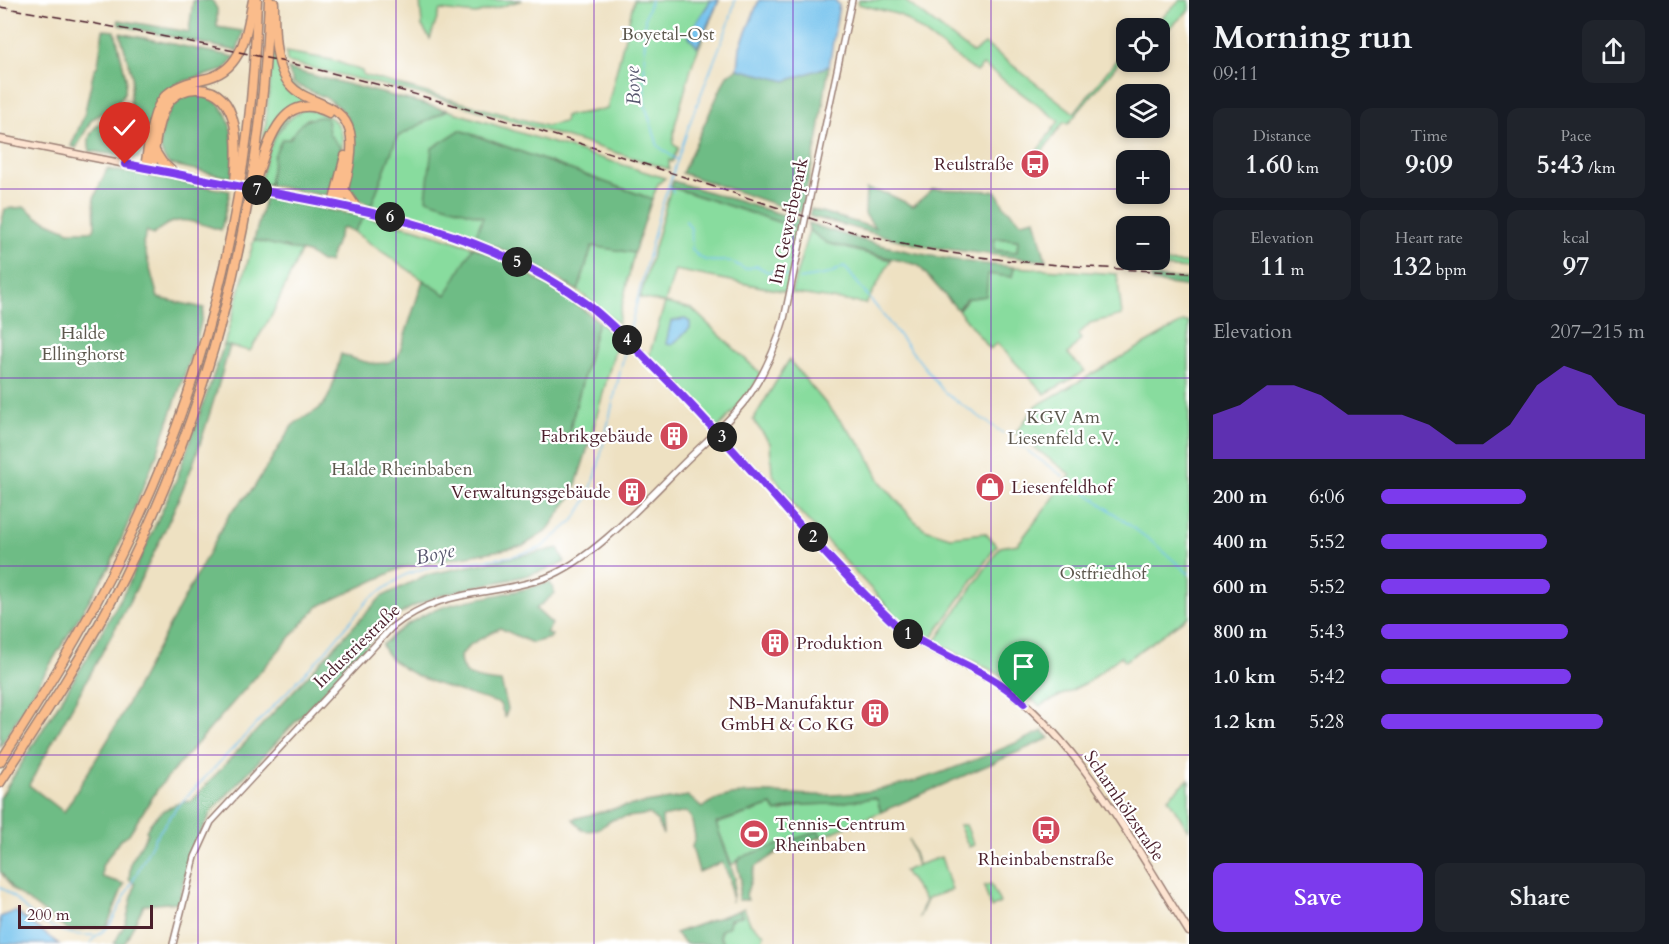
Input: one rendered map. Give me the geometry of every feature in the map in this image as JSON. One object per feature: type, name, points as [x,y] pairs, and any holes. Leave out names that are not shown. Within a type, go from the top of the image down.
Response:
[{"type":"highway","points":[[144,167],[160,104],[179,85],[223,73],[236,61],[244,41],[253,0]]},
{"type":"highway","points":[[0,762],[38,704],[98,599],[154,482],[195,371],[220,280],[234,213],[252,93],[257,0]]},
{"type":"highway","points":[[0,783],[102,618],[161,497],[182,445],[217,338],[250,195],[263,101],[269,0]]},
{"type":"highway","points":[[274,0],[277,50],[285,78],[299,92],[336,111],[347,125],[351,148],[344,189],[336,205]]},
{"type":"highway","points":[[144,167],[155,150],[167,105],[179,93],[192,88],[206,89],[220,96],[231,115],[237,143],[234,213]]},
{"type":"highway","points":[[250,195],[268,142],[280,121],[295,110],[312,107],[332,114],[344,133],[346,150],[336,205]]},
{"type":"highway","points":[[155,150],[162,162],[174,173]]},
{"type":"highway","points":[[344,189],[357,209]]},
{"type":"main road","name":"Scharnhölzstraße","points":[[0,139],[357,209],[458,237],[518,262],[570,292],[628,340],[717,431],[896,625],[928,648],[1008,690],[1054,734],[1094,782],[1189,932]]},
{"type":"street","name":"Im Gewerbepark","points":[[717,431],[741,406],[756,385],[780,333],[852,0]]},
{"type":"street","name":"Industriestraße","points":[[173,944],[188,879],[201,840],[217,814],[391,628],[412,611],[453,596],[544,578],[577,562],[717,431]]},
{"type":"green space","points":[[193,0],[212,0],[217,9],[217,27],[243,31],[237,51],[119,25],[118,20],[189,32]]},
{"type":"green space","points":[[420,0],[522,0],[476,14],[440,10],[430,39],[422,26]]},
{"type":"green space","name":"Boyetal-Ost","points":[[634,0],[719,0],[693,62],[675,125],[673,144],[678,148],[672,162],[669,160],[669,169],[445,100],[287,62],[286,52],[332,60],[362,71],[363,75],[546,126],[564,122],[565,116],[607,109]]},
{"type":"green space","points":[[859,0],[904,0],[973,53],[985,44],[1074,113],[1116,60],[1116,66],[1068,124],[1064,122],[1035,161],[1032,158],[1059,121],[983,65],[976,72],[900,15],[858,4]]},
{"type":"green space","points":[[1180,0],[1189,0],[1189,10],[1170,28],[1170,18],[1161,18]]},
{"type":"green space","points":[[103,30],[115,31],[126,78],[125,92],[117,105],[92,119],[76,148],[71,146],[84,116],[94,70],[98,65]]},
{"type":"green space","points":[[120,33],[235,57],[224,70],[178,83],[139,158],[133,158],[136,127],[130,102],[132,76]]},
{"type":"green space","points":[[274,39],[283,78],[322,105],[295,107],[263,150]]},
{"type":"green space","points":[[829,66],[818,137],[801,213],[682,173],[727,75],[738,69],[786,81]]},
{"type":"green space","points":[[288,69],[447,110],[397,137],[371,206],[355,198],[348,188],[353,140],[348,119],[331,101],[293,82]]},
{"type":"green space","points":[[185,92],[202,95],[215,101],[223,110],[232,134],[232,178],[169,164],[163,156],[161,136],[163,126],[167,116]]},
{"type":"green space","points":[[304,109],[321,113],[332,119],[339,127],[342,147],[333,186],[331,186],[337,155],[335,147],[327,134],[309,118],[277,154],[269,185],[260,183],[265,160],[273,140],[294,115]]},
{"type":"green space","points":[[120,110],[125,110],[130,115],[129,157],[90,151],[92,131]]},
{"type":"green space","points":[[447,110],[665,178],[658,184],[652,199],[460,130],[483,217],[476,237],[371,206],[397,137]]},
{"type":"green space","points":[[327,118],[329,134],[341,148],[328,194],[321,195],[269,185],[274,156],[282,139],[290,139],[302,124],[309,119]]},
{"type":"green space","points":[[460,130],[652,199],[634,253],[592,246],[578,291],[533,264],[475,237],[483,217],[426,199],[432,148]]},
{"type":"green space","name":"Halde Ellinghorst","points":[[107,169],[230,191],[221,230],[185,220],[169,223],[153,235],[147,231],[143,243],[158,298],[204,308],[197,339],[157,454],[110,566],[0,747],[0,227],[5,209],[25,207],[37,217],[69,231],[93,231],[95,228],[94,198]]},
{"type":"green space","points":[[673,181],[800,220],[797,228],[671,187]]},
{"type":"green space","points":[[671,187],[797,228],[788,292],[675,270],[665,303],[640,298]]},
{"type":"green space","points":[[866,189],[888,194],[913,206],[933,189],[996,191],[1004,206],[1021,222],[1035,219],[1046,261],[922,246],[809,216],[811,209],[875,228],[865,214]],"holes":[[[995,238],[1018,240],[1017,252],[994,250]]]},
{"type":"green space","points":[[265,198],[364,217],[354,232],[346,228],[341,229],[329,262],[321,262],[308,253],[254,240]]},
{"type":"green space","points":[[364,217],[417,229],[473,247],[446,296],[354,232]]},
{"type":"green space","points":[[808,223],[909,252],[1014,267],[1012,277],[988,274],[986,296],[966,299],[958,310],[918,265],[827,243],[809,230]]},
{"type":"green space","points":[[809,230],[827,243],[891,260],[866,304],[791,293]]},
{"type":"green space","points":[[994,238],[1018,240],[1017,252],[993,250]]},
{"type":"green space","points":[[254,240],[301,251],[272,315],[250,351],[224,345]]},
{"type":"green space","points":[[592,246],[634,253],[618,323],[578,291]]},
{"type":"green space","name":"Halde Rheinbaben","points":[[473,247],[538,280],[598,321],[569,432],[589,444],[573,494],[547,531],[523,546],[401,568],[317,607],[159,787],[129,834],[120,840],[102,866],[102,877],[124,884],[107,926],[70,931],[13,890],[0,871],[0,798],[86,660],[127,587],[177,478],[224,345],[230,346],[193,464],[176,506],[116,627],[29,785],[64,812],[109,738],[230,513],[253,489],[292,426],[324,403],[331,390],[341,354],[378,364],[398,357],[423,280],[446,295]]},
{"type":"green space","points":[[1170,263],[1189,263],[1189,269],[1170,268]]},
{"type":"green space","points":[[1014,267],[1117,274],[1122,315],[1090,323],[1078,335],[1081,339],[1068,354],[1085,371],[1045,394],[997,343],[990,349],[958,310],[988,274],[1012,277]]},
{"type":"green space","points":[[1150,277],[1189,279],[1189,287],[1153,282]]},
{"type":"green space","points":[[665,303],[692,309],[761,374],[748,395],[716,430],[648,359]]},
{"type":"green space","points":[[598,321],[618,339],[589,444],[569,433]]},
{"type":"green space","name":"Ostfriedhof","points":[[1183,322],[1189,322],[1189,616],[1125,661],[1121,656],[1086,683],[1040,706],[1001,675],[935,642],[1000,547],[1018,544],[1071,475],[1015,433],[1036,406]]},
{"type":"green space","points":[[789,360],[865,450],[880,481],[914,520],[925,529],[950,537],[985,533],[997,545],[932,638],[928,639],[899,619],[795,507],[772,473],[770,443],[753,420]]},
{"type":"green space","points":[[558,548],[565,562],[543,571],[430,599],[389,622],[212,811],[189,855],[179,902],[144,905],[124,944],[114,944],[126,922],[135,884],[129,879],[131,862],[148,833],[146,831],[149,825],[165,810],[191,801],[381,597],[426,575]]},
{"type":"green space","points":[[550,582],[555,593],[536,609],[552,624],[546,634],[552,635],[550,638],[532,643],[500,628],[471,644],[460,656],[461,664],[468,675],[501,682],[508,709],[505,717],[500,704],[434,683],[401,667],[389,657],[382,645],[402,628],[442,608]]},
{"type":"green space","points":[[1043,731],[1050,738],[881,812],[877,799],[872,798],[831,804],[800,805],[776,812],[772,805],[716,823],[735,878],[732,902],[730,879],[722,862],[699,872],[692,847],[695,836],[691,817],[686,812],[662,817],[663,835],[657,821],[649,814],[615,819],[591,831],[582,830],[573,819],[621,807],[688,796],[702,808],[714,800],[746,793],[833,795],[888,788],[941,773]]},
{"type":"green space","points":[[1189,779],[1189,829],[1188,830],[1168,798]]},
{"type":"green space","points":[[877,799],[881,812],[821,837],[819,832],[738,860],[732,865],[716,824],[772,805],[774,810],[781,812],[800,805],[831,804]]},
{"type":"green space","points":[[959,825],[966,825],[974,845],[969,847]]},
{"type":"green space","points":[[819,831],[821,837],[776,853],[755,867],[746,895],[748,900],[738,900],[741,880],[737,863],[741,857]]},
{"type":"green space","points":[[909,839],[918,865],[941,857],[952,890],[928,898],[919,918],[925,900],[904,871],[917,866]]},
{"type":"green space","points":[[991,884],[1000,903],[991,908],[984,886]]},
{"type":"green space","points":[[744,908],[750,923],[764,934],[762,942],[725,944],[720,937],[722,929],[730,920],[742,916],[740,910]]},
{"type":"green space","points":[[740,910],[742,916],[730,919],[729,926],[720,931],[720,937],[725,944],[686,944],[675,933]]},
{"type":"water","points":[[711,0],[719,0],[697,47],[688,35]]},
{"type":"water","points":[[759,0],[835,0],[839,5],[829,66],[786,81],[738,69],[740,47]]},
{"type":"water","points":[[685,319],[690,322],[690,328],[672,345],[666,344],[671,321]]},
{"type":"water","points":[[15,911],[59,944],[0,944],[0,917]]},
{"type":"waterway","name":"Boye","points":[[651,0],[645,17],[644,102],[658,146],[677,160]]},
{"type":"waterway","name":"Boye","points":[[628,337],[659,214],[692,117],[729,23],[735,0]]},
{"type":"waterway","name":"Boye","points":[[669,186],[673,192]]},
{"type":"waterway","points":[[686,221],[691,229],[692,249],[700,257],[712,261],[730,261],[745,269],[757,266],[768,272],[777,270],[787,276]]},
{"type":"waterway","points":[[799,279],[829,274],[844,266],[945,393],[1003,433]]},
{"type":"waterway","name":"Boye","points":[[90,944],[110,925],[155,838],[177,807],[324,653],[369,599],[405,575],[425,568],[513,556],[541,548],[574,520],[586,501],[596,475],[627,342]]},
{"type":"waterway","points":[[1015,442],[1063,476]]},
{"type":"waterway","points":[[1076,485],[1155,544],[1189,574]]},
{"type":"waterway","points":[[0,887],[36,918],[51,927],[67,933],[94,935]]},
{"type":"railway","points":[[0,7],[238,52],[416,94],[568,140],[850,231],[892,242],[976,257],[1189,273]]},
{"type":"place","name":"Reulstraße","points":[[1035,164]]},
{"type":"place","name":"Fabrikgebäude","points":[[674,436]]},
{"type":"place","name":"Liesenfeldhof","points":[[990,487]]},
{"type":"place","name":"Verwaltungsgebäude","points":[[632,492]]},
{"type":"place","name":"Produktion","points":[[775,643]]},
{"type":"place","name":"NB-Manufaktur GmbH & Co KG","points":[[875,713]]},
{"type":"place","name":"Rheinbabenstraße","points":[[1046,830]]},
{"type":"place","name":"Tennis-Centrum Rheinbaben","points":[[754,834]]},
{"type":"route","points":[[125,164],[357,209],[422,226],[490,249],[552,281],[588,305],[604,319],[707,420],[896,625],[928,648],[997,683],[1024,703]]},
{"type":"park label","name":"KGV Am Liesenfeld e.V.","points":[[1063,427]]}]
